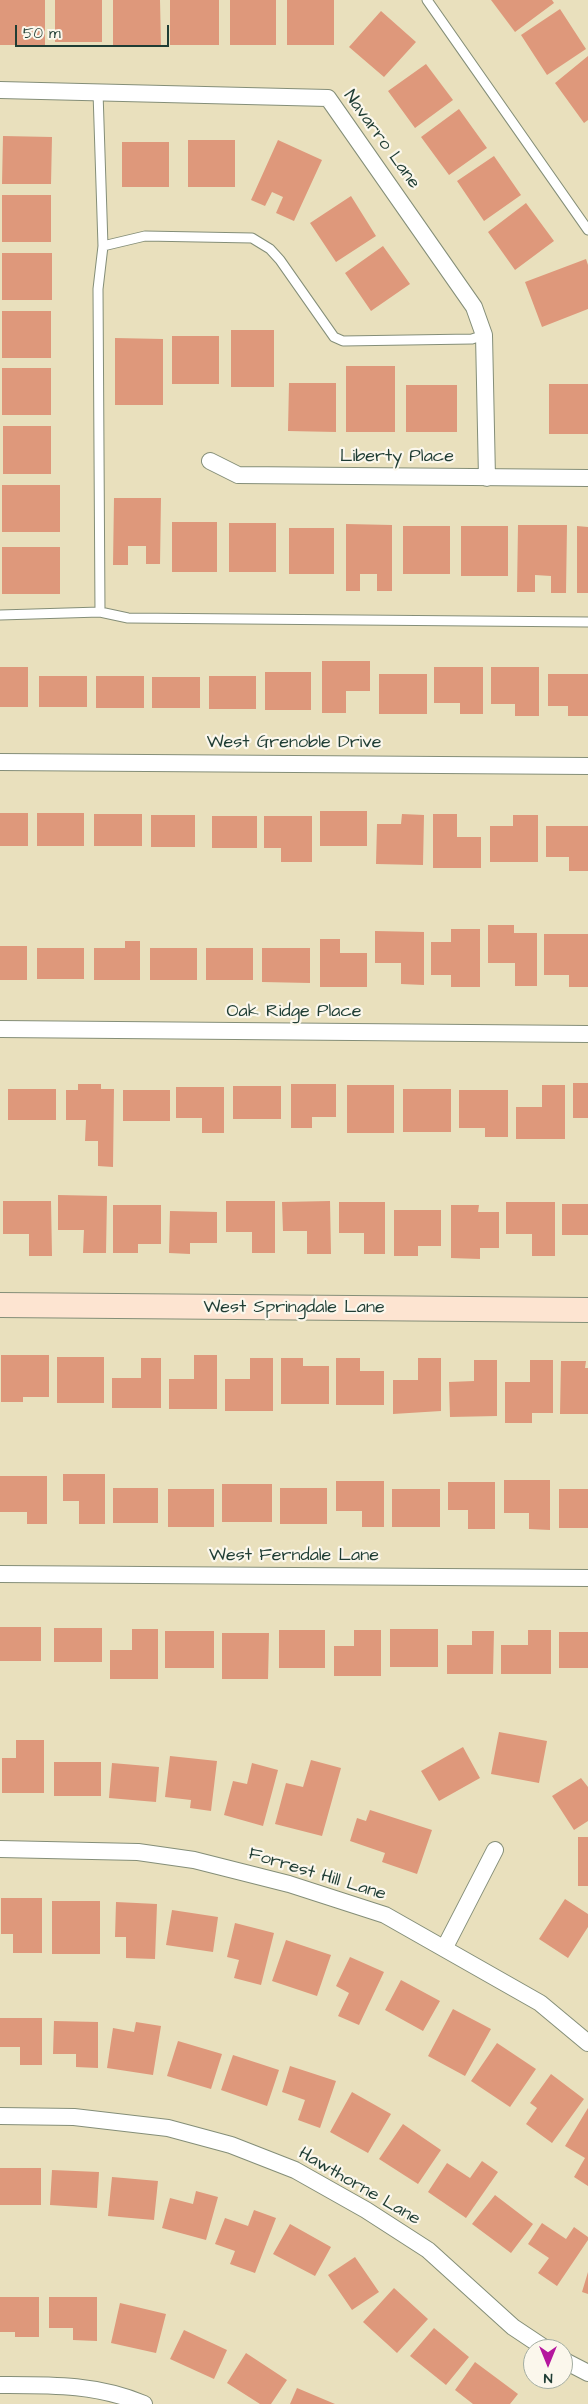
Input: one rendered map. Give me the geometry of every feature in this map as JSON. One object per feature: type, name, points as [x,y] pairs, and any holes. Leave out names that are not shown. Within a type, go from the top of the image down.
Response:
[{"type":"street","name":"Navarro Lane","points":[[0,90],[328,98],[474,307],[484,335],[487,478]]},
{"type":"street","name":"Liberty Place","points":[[210,460],[238,476],[588,478]]},
{"type":"street","name":"West Grenoble Drive","points":[[0,762],[588,766]]},
{"type":"street","name":"Oak Ridge Place","points":[[0,1030],[588,1034]]},
{"type":"street","name":"West Springdale Lane","points":[[0,1306],[588,1310]]},
{"type":"street","name":"West Ferndale Lane","points":[[0,1574],[588,1578]]},
{"type":"street","name":"Forrest Hill Lane","points":[[0,1849],[138,1852],[194,1860],[289,1884],[385,1915],[445,1947],[540,2003],[588,2043]]},
{"type":"street","points":[[445,1947],[495,1850]]},
{"type":"street","name":"Hawthorne Lane","points":[[0,2116],[74,2117],[168,2128],[231,2145],[295,2170],[366,2210],[428,2250],[513,2327],[531,2339]]},
{"type":"street","points":[[573,2365],[588,2373]]},
{"type":"street","points":[[0,2385],[70,2385],[120,2394],[144,2404]]},
{"type":"lane","points":[[427,0],[588,230]]},
{"type":"lane","points":[[98,92],[103,246],[98,289],[100,612]]},
{"type":"lane","points":[[103,246],[144,236],[252,238],[270,249],[280,260],[334,337],[343,340],[472,339],[484,335]]},
{"type":"lane","points":[[0,615],[100,612],[128,618],[588,622]]},
{"type":"building","points":[[0,0],[45,0],[45,45],[0,45]]},
{"type":"building","points":[[55,0],[102,0],[102,42],[55,42]]},
{"type":"building","points":[[113,0],[160,0],[161,46],[113,46]]},
{"type":"building","points":[[170,0],[219,0],[219,45],[170,45]]},
{"type":"building","points":[[230,0],[276,0],[276,45],[230,45]]},
{"type":"building","points":[[287,0],[334,0],[334,45],[287,45]]},
{"type":"building","points":[[491,0],[552,0],[554,3],[515,32]]},
{"type":"building","points":[[560,9],[586,49],[547,75],[521,35]]},
{"type":"building","points":[[381,11],[416,42],[384,77],[349,47]]},
{"type":"building","points":[[588,56],[588,120],[584,123],[555,83]]},
{"type":"building","points":[[426,64],[453,100],[415,128],[388,91]]},
{"type":"building","points":[[459,109],[487,148],[449,175],[421,137]]},
{"type":"building","points":[[3,136],[52,137],[51,184],[2,184]]},
{"type":"building","points":[[188,140],[235,140],[235,187],[188,187]]},
{"type":"building","points":[[278,140],[322,160],[294,221],[276,213],[283,197],[272,192],[265,206],[251,200]]},
{"type":"building","points":[[122,142],[169,142],[169,187],[122,187]]},
{"type":"building","points":[[494,156],[521,195],[484,221],[457,181]]},
{"type":"building","points":[[2,195],[51,195],[51,242],[2,242]]},
{"type":"building","points":[[351,196],[376,236],[336,262],[310,223]]},
{"type":"building","points":[[526,203],[554,241],[515,270],[488,232]]},
{"type":"building","points":[[383,246],[410,284],[371,311],[345,273]]},
{"type":"building","points":[[2,253],[52,253],[52,300],[2,300]]},
{"type":"building","points":[[586,259],[588,265],[588,309],[542,327],[525,282]]},
{"type":"building","points":[[2,311],[51,311],[51,358],[2,358]]},
{"type":"building","points":[[231,330],[274,330],[274,387],[231,387]]},
{"type":"building","points":[[172,336],[219,336],[219,384],[172,384]]},
{"type":"building","points":[[115,338],[163,339],[163,405],[115,405]]},
{"type":"building","points":[[346,366],[395,366],[395,432],[346,432]]},
{"type":"building","points":[[2,368],[51,368],[51,415],[2,415]]},
{"type":"building","points":[[289,383],[336,383],[336,432],[288,431]]},
{"type":"building","points":[[549,384],[588,384],[588,434],[549,434]]},
{"type":"building","points":[[406,385],[457,385],[457,432],[406,432]]},
{"type":"building","points":[[3,426],[51,426],[51,474],[3,474]]},
{"type":"building","points":[[2,485],[60,485],[60,532],[2,532]]},
{"type":"building","points":[[114,498],[161,498],[160,564],[146,564],[146,546],[128,546],[128,565],[113,565]]},
{"type":"building","points":[[172,522],[217,522],[217,572],[172,572]]},
{"type":"building","points":[[229,523],[276,523],[276,572],[229,572]]},
{"type":"building","points":[[346,524],[392,525],[392,591],[377,591],[377,574],[360,574],[360,591],[346,591]]},
{"type":"building","points":[[518,525],[567,525],[566,593],[551,593],[551,576],[535,575],[535,592],[517,592]]},
{"type":"building","points":[[403,526],[450,526],[450,574],[403,574]]},
{"type":"building","points":[[461,526],[508,526],[508,576],[461,576]]},
{"type":"building","points":[[577,526],[588,527],[588,593],[577,593]]},
{"type":"building","points":[[289,528],[334,528],[334,574],[289,574]]},
{"type":"building","points":[[2,547],[60,547],[60,594],[2,594]]},
{"type":"building","points":[[322,661],[370,661],[370,691],[346,691],[346,713],[322,713]]},
{"type":"building","points":[[0,667],[28,667],[28,707],[0,707]]},
{"type":"building","points":[[434,667],[483,667],[483,714],[460,714],[460,703],[434,703]]},
{"type":"building","points":[[491,667],[539,667],[539,716],[515,716],[515,704],[491,704]]},
{"type":"building","points":[[265,672],[311,672],[311,710],[265,710]]},
{"type":"building","points":[[379,674],[427,674],[427,714],[379,714]]},
{"type":"building","points":[[548,674],[588,674],[588,716],[568,716],[568,706],[548,706]]},
{"type":"building","points":[[39,676],[87,676],[87,707],[39,707]]},
{"type":"building","points":[[96,676],[144,676],[144,708],[96,708]]},
{"type":"building","points":[[209,676],[256,676],[256,709],[209,709]]},
{"type":"building","points":[[152,677],[200,677],[200,708],[152,708]]},
{"type":"building","points":[[320,811],[367,811],[367,846],[320,846]]},
{"type":"building","points":[[0,813],[28,813],[28,846],[0,846]]},
{"type":"building","points":[[37,813],[84,813],[84,846],[37,846]]},
{"type":"building","points":[[94,814],[142,814],[142,846],[94,846]]},
{"type":"building","points":[[402,814],[424,815],[423,865],[376,864],[377,824],[401,824]]},
{"type":"building","points":[[433,814],[457,814],[457,837],[481,837],[481,868],[433,868]]},
{"type":"building","points":[[151,815],[195,815],[195,847],[151,847]]},
{"type":"building","points":[[513,815],[538,815],[538,862],[490,862],[490,826],[513,826]]},
{"type":"building","points":[[212,816],[257,816],[257,848],[212,848]]},
{"type":"building","points":[[264,816],[312,816],[312,862],[281,862],[281,848],[264,848]]},
{"type":"building","points":[[546,826],[588,826],[588,871],[569,871],[569,857],[546,857]]},
{"type":"building","points":[[488,925],[514,925],[514,933],[537,933],[537,986],[515,986],[515,963],[488,963]]},
{"type":"building","points":[[451,929],[480,929],[480,987],[451,987],[451,975],[431,975],[431,942],[451,942]]},
{"type":"building","points":[[375,931],[424,932],[424,985],[401,984],[401,963],[375,963]]},
{"type":"building","points":[[544,934],[588,934],[588,987],[569,987],[569,975],[544,975]]},
{"type":"building","points":[[320,939],[340,939],[340,953],[367,953],[367,987],[320,987]]},
{"type":"building","points":[[125,941],[140,941],[140,980],[94,980],[94,948],[125,948]]},
{"type":"building","points":[[0,946],[27,946],[27,980],[0,980]]},
{"type":"building","points":[[37,948],[84,948],[84,979],[37,979]]},
{"type":"building","points":[[150,948],[197,948],[197,980],[150,980]]},
{"type":"building","points":[[206,948],[253,948],[253,980],[206,980]]},
{"type":"building","points":[[262,948],[310,948],[310,983],[262,982]]},
{"type":"building","points":[[573,1083],[588,1083],[588,1118],[573,1118]]},
{"type":"building","points":[[78,1084],[101,1084],[101,1089],[114,1089],[113,1167],[98,1166],[98,1141],[85,1141],[86,1120],[66,1120],[66,1090],[78,1090]]},
{"type":"building","points":[[291,1084],[336,1084],[336,1117],[312,1117],[312,1128],[291,1128]]},
{"type":"building","points":[[347,1085],[394,1085],[394,1133],[347,1133]]},
{"type":"building","points":[[542,1085],[565,1085],[565,1139],[516,1139],[516,1107],[542,1107]]},
{"type":"building","points":[[233,1086],[281,1086],[281,1119],[233,1119]]},
{"type":"building","points":[[176,1087],[224,1087],[224,1133],[202,1133],[202,1118],[176,1118]]},
{"type":"building","points":[[8,1089],[56,1089],[56,1120],[8,1120]]},
{"type":"building","points":[[403,1089],[451,1089],[451,1132],[403,1132]]},
{"type":"building","points":[[123,1090],[170,1090],[170,1121],[123,1121]]},
{"type":"building","points":[[459,1090],[508,1090],[508,1137],[485,1137],[485,1128],[459,1128]]},
{"type":"building","points":[[58,1195],[107,1196],[106,1253],[83,1253],[84,1230],[58,1230]]},
{"type":"building","points":[[3,1201],[51,1201],[52,1256],[29,1256],[29,1234],[3,1234]]},
{"type":"building","points":[[226,1201],[275,1201],[275,1253],[252,1253],[252,1232],[226,1232]]},
{"type":"building","points":[[330,1201],[331,1254],[307,1254],[307,1231],[283,1231],[282,1202]]},
{"type":"building","points":[[339,1202],[385,1202],[385,1254],[364,1254],[364,1233],[339,1233]]},
{"type":"building","points":[[506,1202],[555,1202],[555,1256],[532,1256],[532,1234],[506,1234]]},
{"type":"building","points":[[562,1204],[588,1204],[588,1235],[562,1235]]},
{"type":"building","points":[[113,1205],[161,1205],[161,1244],[138,1244],[138,1253],[113,1253]]},
{"type":"building","points":[[451,1205],[479,1205],[478,1212],[499,1212],[499,1248],[480,1248],[480,1259],[451,1258]]},
{"type":"building","points":[[394,1210],[441,1210],[441,1246],[418,1246],[418,1256],[394,1256]]},
{"type":"building","points":[[170,1211],[217,1212],[217,1243],[190,1243],[190,1254],[169,1253]]},
{"type":"building","points":[[1,1355],[49,1355],[49,1397],[23,1397],[23,1402],[1,1402]]},
{"type":"building","points":[[194,1355],[217,1355],[217,1409],[169,1409],[169,1379],[194,1379]]},
{"type":"building","points":[[57,1357],[104,1357],[104,1403],[57,1403]]},
{"type":"building","points":[[141,1358],[161,1358],[161,1408],[112,1408],[112,1378],[141,1378]]},
{"type":"building","points":[[250,1358],[273,1358],[273,1411],[225,1411],[225,1379],[250,1379]]},
{"type":"building","points":[[281,1358],[303,1358],[303,1366],[329,1366],[329,1404],[281,1404]]},
{"type":"building","points":[[336,1358],[360,1358],[360,1371],[384,1371],[384,1405],[336,1405]]},
{"type":"building","points":[[418,1358],[441,1358],[441,1411],[393,1414],[393,1380],[418,1380]]},
{"type":"building","points":[[474,1360],[497,1360],[497,1416],[450,1417],[449,1382],[474,1381]]},
{"type":"building","points":[[530,1360],[553,1360],[553,1413],[532,1413],[532,1423],[505,1423],[505,1382],[530,1382]]},
{"type":"building","points":[[561,1361],[586,1361],[585,1368],[588,1368],[588,1414],[560,1414]]},
{"type":"building","points":[[63,1474],[105,1474],[105,1524],[79,1524],[79,1501],[63,1501]]},
{"type":"building","points":[[0,1476],[47,1476],[47,1524],[27,1524],[27,1512],[0,1512]]},
{"type":"building","points":[[504,1480],[550,1480],[550,1530],[529,1529],[529,1513],[504,1513]]},
{"type":"building","points":[[336,1481],[384,1481],[384,1527],[362,1527],[362,1511],[336,1511]]},
{"type":"building","points":[[448,1482],[495,1482],[495,1529],[468,1529],[468,1510],[448,1510]]},
{"type":"building","points":[[222,1484],[272,1484],[272,1522],[222,1522]]},
{"type":"building","points":[[113,1488],[158,1488],[158,1523],[113,1523]]},
{"type":"building","points":[[280,1488],[327,1488],[327,1524],[280,1524]]},
{"type":"building","points":[[168,1489],[214,1489],[214,1527],[168,1527]]},
{"type":"building","points":[[392,1489],[440,1489],[440,1527],[392,1527]]},
{"type":"building","points":[[559,1489],[588,1489],[588,1528],[559,1528]]},
{"type":"building","points":[[0,1627],[41,1627],[41,1661],[0,1661]]},
{"type":"building","points":[[54,1628],[102,1628],[102,1662],[54,1662]]},
{"type":"building","points":[[132,1629],[158,1629],[158,1679],[110,1679],[110,1650],[132,1650]]},
{"type":"building","points":[[390,1629],[438,1629],[438,1667],[390,1667]]},
{"type":"building","points":[[279,1630],[325,1630],[325,1668],[279,1668]]},
{"type":"building","points":[[354,1630],[381,1630],[381,1676],[334,1676],[334,1646],[354,1646]]},
{"type":"building","points":[[528,1630],[551,1630],[551,1674],[501,1674],[501,1645],[528,1645]]},
{"type":"building","points":[[165,1631],[214,1631],[214,1668],[165,1668]]},
{"type":"building","points":[[472,1631],[494,1631],[493,1674],[447,1674],[447,1645],[472,1645]]},
{"type":"building","points":[[559,1632],[588,1632],[588,1668],[559,1668]]},
{"type":"building","points":[[222,1633],[269,1633],[268,1679],[222,1679]]},
{"type":"building","points":[[499,1732],[547,1741],[539,1783],[491,1774]]},
{"type":"building","points":[[16,1740],[44,1740],[44,1793],[2,1793],[2,1758],[16,1758]]},
{"type":"building","points":[[463,1747],[480,1778],[439,1801],[421,1771]]},
{"type":"building","points":[[170,1756],[217,1761],[211,1811],[190,1808],[191,1800],[165,1797]]},
{"type":"building","points":[[311,1760],[341,1768],[322,1836],[275,1824],[286,1783],[303,1787]]},
{"type":"building","points":[[54,1762],[101,1762],[101,1796],[54,1796]]},
{"type":"building","points":[[112,1763],[159,1767],[156,1802],[109,1798]]},
{"type":"building","points":[[252,1763],[278,1770],[263,1826],[224,1815],[233,1781],[247,1784]]},
{"type":"building","points":[[581,1778],[588,1787],[588,1821],[574,1830],[552,1796]]},
{"type":"building","points":[[370,1810],[432,1830],[417,1874],[382,1862],[385,1853],[350,1841],[357,1818],[366,1821]]},
{"type":"building","points":[[578,1837],[588,1837],[588,1886],[578,1886]]},
{"type":"building","points":[[1,1898],[42,1898],[42,1953],[13,1953],[13,1934],[1,1934]]},
{"type":"building","points":[[565,1899],[588,1914],[588,1927],[568,1958],[539,1939]]},
{"type":"building","points":[[52,1901],[100,1901],[100,1954],[52,1954]]},
{"type":"building","points":[[116,1902],[157,1904],[155,1959],[126,1958],[126,1937],[115,1937]]},
{"type":"building","points":[[172,1910],[218,1917],[213,1952],[166,1945]]},
{"type":"building","points":[[235,1923],[274,1933],[261,1985],[234,1978],[239,1960],[227,1957]]},
{"type":"building","points":[[286,1940],[331,1955],[317,1996],[272,1981]]},
{"type":"building","points":[[350,1957],[384,1972],[359,2025],[338,2016],[349,1993],[336,1986]]},
{"type":"building","points":[[401,1980],[440,2001],[423,2031],[385,2010]]},
{"type":"building","points":[[453,2009],[491,2029],[465,2076],[428,2056]]},
{"type":"building","points":[[0,2018],[42,2018],[42,2065],[20,2065],[20,2047],[0,2047]]},
{"type":"building","points":[[54,2021],[98,2022],[98,2068],[76,2067],[76,2054],[53,2054]]},
{"type":"building","points":[[136,2022],[161,2026],[153,2075],[107,2068],[113,2028],[134,2032]]},
{"type":"building","points":[[178,2041],[222,2054],[211,2089],[167,2076]]},
{"type":"building","points":[[497,2043],[536,2069],[510,2107],[471,2081]]},
{"type":"building","points":[[233,2055],[279,2070],[267,2106],[221,2090]]},
{"type":"building","points":[[290,2066],[336,2081],[320,2128],[298,2120],[305,2100],[282,2092]]},
{"type":"building","points":[[551,2074],[584,2099],[552,2143],[526,2124],[537,2108],[530,2103]]},
{"type":"building","points":[[352,2092],[391,2114],[368,2153],[330,2132]]},
{"type":"building","points":[[588,2108],[588,2186],[574,2177],[585,2158],[565,2146]]},
{"type":"building","points":[[403,2124],[441,2150],[418,2184],[379,2159]]},
{"type":"building","points":[[482,2161],[498,2172],[466,2218],[428,2192],[447,2163],[470,2178]]},
{"type":"building","points":[[0,2168],[41,2168],[41,2205],[0,2205]]},
{"type":"building","points":[[52,2170],[99,2172],[97,2208],[50,2205]]},
{"type":"building","points":[[112,2177],[158,2181],[154,2220],[108,2216]]},
{"type":"building","points":[[196,2191],[218,2197],[206,2240],[162,2228],[170,2198],[193,2204]]},
{"type":"building","points":[[495,2195],[533,2224],[511,2253],[472,2224]]},
{"type":"building","points":[[254,2210],[276,2218],[255,2273],[230,2264],[235,2251],[215,2244],[225,2218],[248,2226]]},
{"type":"building","points":[[542,2223],[566,2239],[574,2227],[588,2237],[588,2240],[557,2286],[538,2273],[549,2258],[528,2244]]},
{"type":"building","points":[[290,2224],[331,2247],[315,2276],[273,2254]]},
{"type":"building","points":[[355,2257],[379,2292],[352,2310],[328,2275]]},
{"type":"building","points":[[588,2272],[588,2294],[582,2292]]},
{"type":"building","points":[[394,2288],[428,2319],[397,2353],[363,2322]]},
{"type":"building","points":[[0,2297],[39,2297],[39,2337],[15,2337],[15,2332],[0,2332]]},
{"type":"building","points":[[49,2297],[97,2297],[97,2341],[73,2340],[73,2328],[49,2328]]},
{"type":"building","points":[[120,2303],[166,2314],[156,2353],[111,2343]]},
{"type":"building","points":[[434,2328],[469,2357],[446,2385],[410,2356]]},
{"type":"building","points":[[184,2330],[227,2350],[214,2379],[170,2359]]},
{"type":"building","points":[[246,2353],[287,2380],[271,2404],[260,2404],[227,2383]]},
{"type":"building","points":[[475,2362],[518,2394],[510,2404],[473,2404],[455,2390]]},
{"type":"building","points":[[297,2388],[335,2404],[290,2404]]}]
